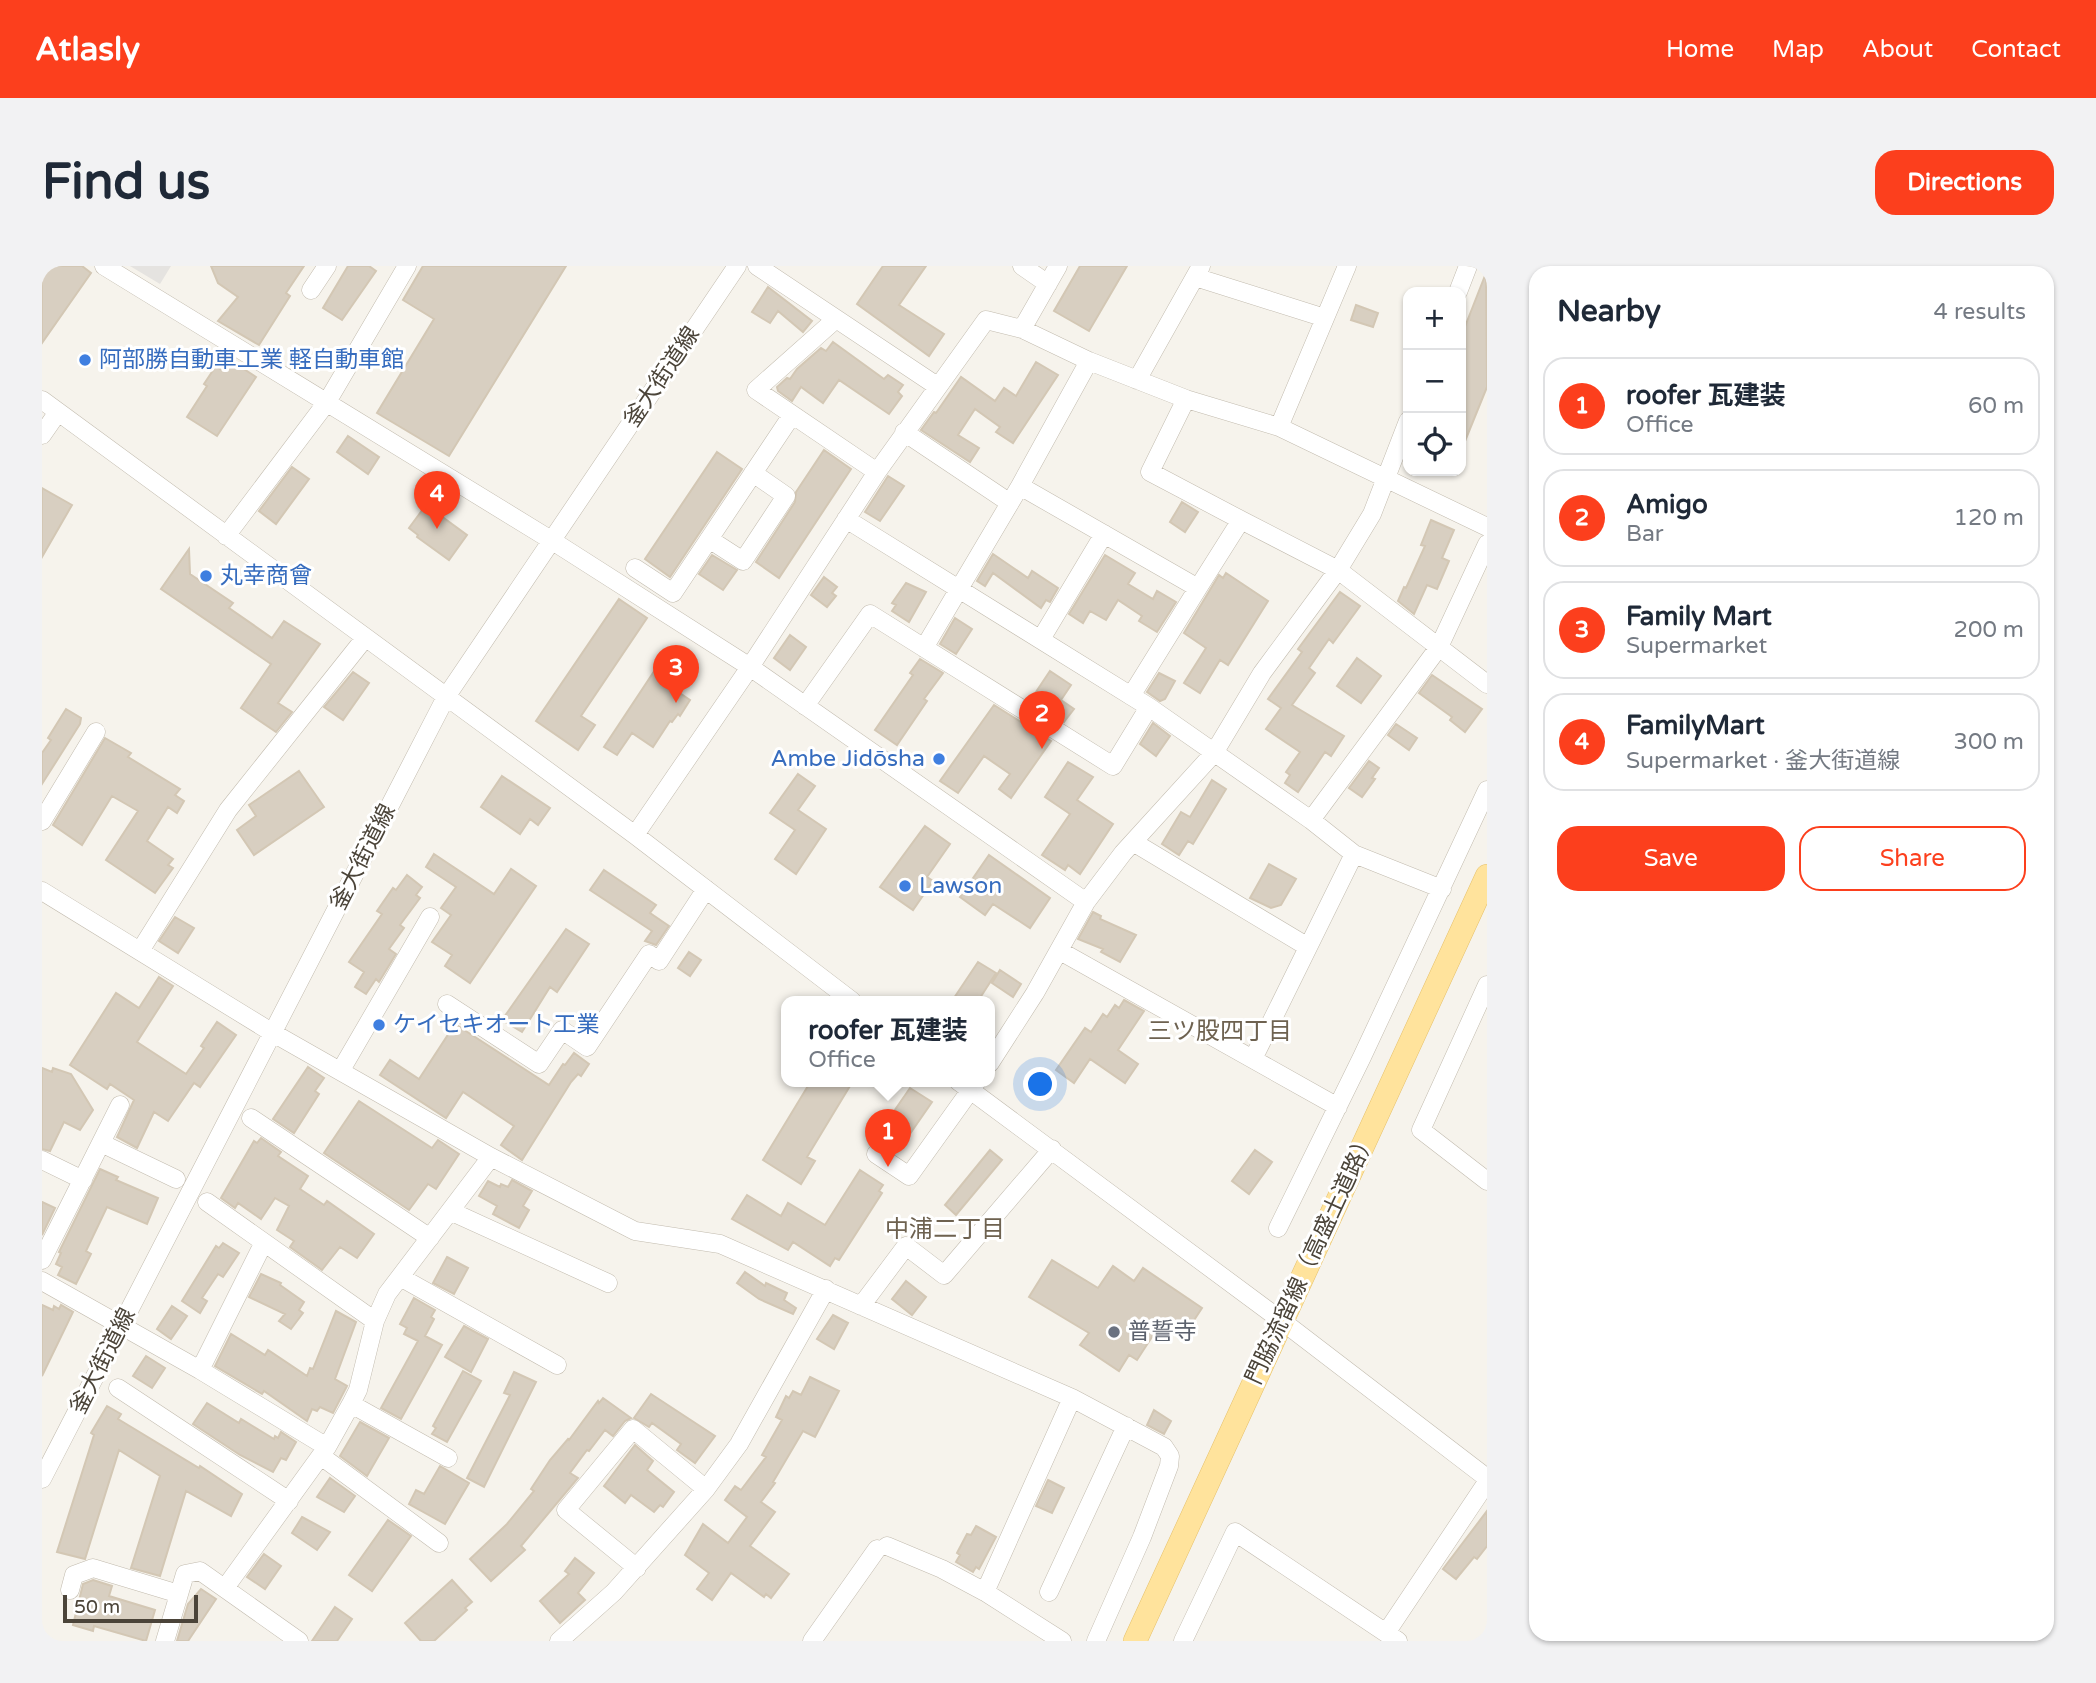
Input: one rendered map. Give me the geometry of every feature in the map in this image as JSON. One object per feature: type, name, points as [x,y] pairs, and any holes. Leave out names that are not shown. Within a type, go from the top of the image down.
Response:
[{"type":"main road","name":"門脇流留線（高盛土道路）","points":[[1135,1641],[1487,876]]},
{"type":"street","points":[[104,266],[551,540],[750,667],[1086,902]]},
{"type":"street","points":[[312,290],[327,266]]},
{"type":"street","points":[[226,536],[327,402],[407,266]]},
{"type":"street","name":"釜大街道線","points":[[42,1479],[446,697],[737,266]]},
{"type":"street","points":[[757,266],[937,386]]},
{"type":"street","points":[[1022,266],[1048,284]]},
{"type":"street","points":[[1022,329],[1058,266]]},
{"type":"street","points":[[1279,427],[1347,266]]},
{"type":"street","points":[[1460,287],[1468,266]]},
{"type":"street","points":[[1137,380],[1198,272],[1325,318]]},
{"type":"street","points":[[836,319],[756,390],[877,472]]},
{"type":"street","points":[[635,835],[750,667],[904,432],[986,320],[1022,329],[1089,361],[1186,399],[1279,427],[1487,527]]},
{"type":"street","points":[[924,648],[1020,486],[1089,361]]},
{"type":"street","points":[[1186,399],[1150,472],[1338,570],[1487,684]]},
{"type":"street","points":[[42,400],[635,835],[845,996]]},
{"type":"street","points":[[42,435],[58,412]]},
{"type":"street","points":[[635,568],[673,593],[792,415]]},
{"type":"street","points":[[904,432],[1010,503]]},
{"type":"street","points":[[995,1054],[1060,951],[1086,902],[1133,842],[1214,753],[1262,673],[1338,570],[1372,514],[1403,434]]},
{"type":"street","points":[[709,539],[743,561],[786,496],[753,473]]},
{"type":"street","points":[[1020,486],[1198,588]]},
{"type":"street","points":[[846,519],[1149,707],[1311,820],[1354,854],[1442,889]]},
{"type":"street","points":[[1131,696],[1241,520]]},
{"type":"street","points":[[1041,639],[1104,534]]},
{"type":"street","points":[[1311,820],[1439,648],[1487,544]]},
{"type":"street","points":[[805,706],[870,614],[1113,766],[1149,707]]},
{"type":"street","points":[[141,951],[228,810],[365,638]]},
{"type":"street","points":[[42,821],[96,732]]},
{"type":"street","points":[[1278,1228],[1487,790]]},
{"type":"street","points":[[1133,842],[1308,947]]},
{"type":"street","points":[[1253,1059],[1354,854]]},
{"type":"street","points":[[447,1003],[539,1065],[562,1030],[587,1047],[649,954],[659,961],[706,890]]},
{"type":"street","points":[[42,891],[273,1032],[491,1157],[635,1231],[720,1244],[1072,1398],[1164,1447],[1170,1456],[1169,1466],[1142,1538],[1096,1641]]},
{"type":"street","points":[[341,1070],[430,917]]},
{"type":"street","points":[[1060,951],[1338,1107]]},
{"type":"street","points":[[1487,985],[1421,1130],[1487,1181]]},
{"type":"street","points":[[876,1154],[909,1176],[967,1087]]},
{"type":"street","points":[[973,1087],[1487,1480],[1392,1637],[1235,1532],[1183,1641]]},
{"type":"street","points":[[42,1260],[120,1105]]},
{"type":"street","points":[[251,1118],[429,1238]]},
{"type":"street","points":[[101,1143],[176,1180]]},
{"type":"street","points":[[861,1306],[906,1246],[944,1275],[1052,1149]]},
{"type":"street","points":[[225,1588],[324,1452],[351,1404],[358,1390],[375,1321],[387,1294],[491,1157]]},
{"type":"street","points":[[42,1160],[83,1180]]},
{"type":"street","points":[[207,1202],[375,1321]]},
{"type":"street","points":[[450,1211],[608,1283]]},
{"type":"street","points":[[200,1370],[263,1244]]},
{"type":"street","points":[[400,1277],[557,1365]]},
{"type":"street","points":[[42,1282],[200,1370],[324,1452],[439,1543]]},
{"type":"street","points":[[559,1641],[614,1592],[706,1489],[738,1444],[826,1289]]},
{"type":"street","points":[[118,1388],[289,1501]]},
{"type":"street","points":[[985,1592],[1072,1398]]},
{"type":"street","points":[[351,1404],[449,1458]]},
{"type":"street","points":[[1049,1592],[1126,1426]]},
{"type":"street","points":[[637,1567],[566,1510],[632,1429],[706,1489]]},
{"type":"street","points":[[812,1641],[882,1547],[942,1569],[985,1592],[1062,1641]]},
{"type":"street","points":[[70,1590],[74,1575],[93,1568],[179,1594]]},
{"type":"street","points":[[165,1641],[185,1574],[200,1571],[299,1641]]},
{"type":"shaded area","points":[[130,266],[171,266],[160,284]]},
{"type":"building","points":[[42,266],[82,266],[91,273],[42,343]]},
{"type":"building","points":[[211,266],[304,266],[286,293],[290,296],[259,345],[218,321],[238,297],[218,283]]},
{"type":"building","points":[[348,266],[369,266],[376,271],[342,320],[323,308]]},
{"type":"building","points":[[423,266],[566,266],[449,456],[377,413],[434,319],[403,300]]},
{"type":"building","points":[[883,266],[926,266],[899,305],[944,334],[929,356],[857,304]]},
{"type":"building","points":[[1080,266],[1127,266],[1089,331],[1054,311]]},
{"type":"building","points":[[1486,273],[1487,387],[1466,439],[1466,350],[1466,324]]},
{"type":"building","points":[[768,287],[812,321],[803,332],[778,311],[770,323],[752,312]]},
{"type":"building","points":[[1356,305],[1378,313],[1373,327],[1351,320]]},
{"type":"building","points":[[833,342],[884,379],[888,375],[903,385],[898,392],[902,396],[889,414],[839,380],[823,403],[801,387],[792,401],[778,391],[777,387],[787,378],[790,379],[797,369],[821,348],[826,351]]},
{"type":"building","points":[[230,360],[256,377],[217,436],[187,417],[216,366],[223,371]]},
{"type":"building","points":[[1036,362],[1058,375],[1013,443],[996,432],[1000,427],[975,409],[958,435],[979,448],[970,462],[921,430],[961,377],[995,401],[1004,388],[1016,396]]},
{"type":"building","points":[[348,436],[379,457],[368,474],[337,452]]},
{"type":"building","points":[[824,450],[851,469],[779,578],[756,562],[795,502],[796,492]]},
{"type":"building","points":[[717,452],[742,469],[670,577],[645,559]]},
{"type":"building","points":[[292,467],[309,479],[276,524],[259,511]]},
{"type":"building","points":[[888,476],[904,486],[880,521],[865,512]]},
{"type":"building","points":[[42,488],[72,505],[42,557]]},
{"type":"building","points":[[1182,502],[1198,512],[1185,532],[1170,522]]},
{"type":"building","points":[[426,505],[467,535],[449,560],[409,528]]},
{"type":"building","points":[[1431,520],[1454,530],[1442,558],[1449,561],[1437,589],[1427,585],[1414,614],[1398,601],[1425,546],[1421,545]]},
{"type":"building","points":[[189,549],[190,574],[233,603],[229,608],[272,638],[284,621],[320,644],[278,703],[292,712],[276,732],[241,708],[271,664],[161,589]]},
{"type":"building","points":[[993,554],[1028,578],[1032,571],[1058,588],[1050,602],[1046,600],[1041,608],[993,573],[985,586],[977,581]]},
{"type":"building","points":[[712,555],[737,570],[723,590],[699,574]]},
{"type":"building","points":[[1105,555],[1135,573],[1128,584],[1153,599],[1157,591],[1176,602],[1157,632],[1139,621],[1142,616],[1118,600],[1106,620],[1090,611],[1083,623],[1069,614]]},
{"type":"building","points":[[1226,573],[1268,601],[1228,665],[1220,660],[1200,693],[1184,683],[1206,648],[1184,633],[1219,575],[1223,578]]},
{"type":"building","points":[[824,577],[837,587],[832,593],[836,596],[827,607],[811,595]]},
{"type":"building","points":[[906,583],[926,592],[909,622],[892,611],[896,605],[892,603]]},
{"type":"building","points":[[1340,592],[1360,606],[1333,643],[1329,639],[1309,668],[1315,673],[1292,705],[1344,736],[1331,756],[1325,752],[1298,792],[1285,783],[1290,775],[1286,772],[1300,752],[1266,729],[1281,708],[1268,699],[1302,652],[1298,649]]},
{"type":"building","points":[[619,599],[647,618],[581,716],[595,725],[578,750],[536,721]]},
{"type":"building","points":[[955,618],[972,629],[956,654],[940,644]]},
{"type":"building","points":[[790,635],[806,647],[790,670],[774,658]]},
{"type":"building","points":[[1357,658],[1381,676],[1361,703],[1337,686]]},
{"type":"building","points":[[920,659],[943,673],[897,745],[875,730],[913,675],[910,673]]},
{"type":"building","points":[[657,667],[670,676],[665,683],[690,700],[680,716],[678,714],[670,721],[653,747],[632,733],[617,755],[604,747]]},
{"type":"building","points":[[1050,671],[1071,685],[1061,700],[1074,709],[1064,722],[1030,701]]},
{"type":"building","points":[[353,672],[369,683],[343,720],[324,707]]},
{"type":"building","points":[[1159,673],[1175,681],[1165,699],[1160,701],[1147,692]]},
{"type":"building","points":[[1432,675],[1482,709],[1465,732],[1450,720],[1452,717],[1419,693]]},
{"type":"building","points":[[994,705],[1051,741],[1011,798],[999,789],[1010,774],[984,756],[958,793],[940,781]]},
{"type":"building","points":[[66,709],[81,718],[80,724],[42,784],[42,753]]},
{"type":"building","points":[[1153,723],[1170,736],[1156,756],[1140,744]]},
{"type":"building","points":[[1396,724],[1417,738],[1409,750],[1388,735]]},
{"type":"building","points":[[105,738],[131,753],[128,757],[180,789],[175,795],[184,801],[177,813],[168,807],[147,841],[173,859],[168,865],[173,868],[155,893],[106,860],[138,811],[112,796],[82,845],[53,825]]},
{"type":"building","points":[[1369,761],[1379,768],[1372,778],[1375,779],[1362,797],[1349,788]]},
{"type":"building","points":[[1068,762],[1093,777],[1077,800],[1113,824],[1080,874],[1068,865],[1065,870],[1042,855],[1070,814],[1045,797]]},
{"type":"building","points":[[299,771],[324,807],[254,855],[237,830],[256,816],[249,805]]},
{"type":"building","points":[[798,774],[815,786],[798,810],[826,829],[796,874],[775,859],[795,830],[770,813]]},
{"type":"building","points":[[502,776],[550,808],[538,825],[530,819],[520,834],[481,807]]},
{"type":"building","points":[[1212,780],[1226,789],[1193,844],[1188,841],[1179,855],[1162,844],[1181,812],[1190,817]]},
{"type":"building","points":[[925,826],[950,844],[927,877],[933,881],[913,910],[880,887]]},
{"type":"building","points":[[434,854],[494,894],[511,869],[536,886],[470,983],[445,966],[452,955],[432,942],[451,915],[441,908],[456,887],[426,867]]},
{"type":"building","points":[[989,855],[1050,898],[1030,928],[993,904],[985,915],[960,897]]},
{"type":"building","points":[[1269,864],[1296,879],[1281,905],[1271,908],[1250,898]]},
{"type":"building","points":[[604,870],[656,905],[650,913],[669,926],[656,945],[645,941],[652,931],[590,890]]},
{"type":"building","points":[[407,875],[422,887],[416,895],[420,898],[400,925],[404,928],[389,949],[396,954],[379,982],[376,979],[366,994],[355,987],[364,972],[349,962],[382,914],[377,911],[393,888],[396,890]]},
{"type":"building","points":[[1093,912],[1101,916],[1100,919],[1136,935],[1120,962],[1101,952],[1103,949],[1078,939]]},
{"type":"building","points":[[175,917],[194,928],[178,953],[159,941]]},
{"type":"building","points":[[566,929],[589,944],[557,992],[550,987],[522,1032],[502,1020]]},
{"type":"building","points":[[689,952],[701,960],[690,976],[678,968]]},
{"type":"building","points":[[978,962],[996,973],[981,996],[955,996]]},
{"type":"building","points":[[1000,970],[1021,984],[1013,997],[992,983]]},
{"type":"building","points":[[159,977],[173,986],[137,1042],[186,1074],[204,1048],[201,1046],[217,1022],[236,1035],[200,1087],[194,1083],[168,1121],[154,1112],[137,1148],[117,1137],[134,1100],[110,1084],[107,1089],[70,1065],[116,993],[139,1008]]},
{"type":"building","points":[[1124,1000],[1144,1011],[1118,1050],[1138,1064],[1125,1083],[1090,1059],[1074,1083],[1056,1070],[1085,1028],[1091,1032],[1103,1014],[1107,1017],[1115,1005],[1119,1008]]},
{"type":"building","points":[[455,1024],[549,1085],[574,1053],[589,1064],[581,1076],[578,1074],[571,1082],[522,1160],[501,1145],[514,1126],[463,1092],[446,1118],[380,1075],[390,1060],[419,1079]]},
{"type":"building","points":[[308,1067],[324,1078],[315,1091],[319,1094],[294,1133],[273,1119]]},
{"type":"building","points":[[42,1068],[52,1072],[53,1068],[71,1074],[93,1110],[80,1130],[64,1122],[50,1151],[42,1149]]},
{"type":"building","points":[[807,1087],[849,1087],[807,1157],[815,1161],[801,1184],[763,1160]]},
{"type":"building","points":[[910,1088],[932,1102],[903,1144],[881,1130]]},
{"type":"building","points":[[359,1101],[432,1148],[438,1140],[459,1154],[436,1189],[428,1184],[409,1210],[324,1153]]},
{"type":"building","points":[[261,1138],[281,1152],[278,1156],[308,1176],[300,1189],[324,1205],[327,1201],[374,1234],[357,1258],[340,1247],[322,1270],[290,1247],[294,1241],[277,1230],[289,1206],[275,1198],[261,1219],[238,1203],[235,1208],[221,1198],[254,1141],[257,1143]]},
{"type":"building","points":[[990,1150],[1002,1160],[956,1215],[945,1205]]},
{"type":"building","points":[[1255,1150],[1272,1162],[1249,1194],[1232,1181]]},
{"type":"building","points":[[100,1169],[118,1177],[116,1180],[158,1198],[147,1224],[107,1207],[86,1251],[91,1254],[76,1284],[58,1275],[62,1267],[56,1264],[61,1253],[59,1252]]},
{"type":"building","points":[[860,1170],[883,1185],[879,1191],[882,1193],[839,1260],[835,1258],[830,1266],[793,1242],[788,1250],[732,1219],[747,1195],[781,1216],[788,1203],[825,1225]]},
{"type":"building","points":[[512,1180],[532,1191],[523,1206],[529,1210],[519,1228],[493,1214],[497,1206],[479,1196],[488,1181],[500,1187],[501,1184],[508,1187]]},
{"type":"building","points":[[42,1202],[55,1208],[42,1235]]},
{"type":"building","points":[[223,1243],[239,1253],[223,1277],[218,1274],[202,1298],[207,1301],[200,1313],[182,1301],[216,1246],[219,1248]]},
{"type":"building","points":[[447,1257],[468,1268],[454,1294],[433,1283]]},
{"type":"building","points":[[1052,1260],[1098,1288],[1113,1266],[1134,1281],[1143,1268],[1202,1308],[1185,1334],[1163,1320],[1137,1360],[1129,1355],[1119,1371],[1080,1345],[1089,1333],[1029,1297]]},
{"type":"building","points":[[745,1272],[765,1286],[766,1283],[787,1293],[784,1300],[796,1308],[793,1314],[759,1299],[737,1283]]},
{"type":"building","points":[[261,1274],[281,1283],[280,1285],[304,1302],[299,1310],[303,1313],[291,1329],[279,1321],[285,1314],[249,1297]]},
{"type":"building","points":[[906,1281],[926,1297],[912,1315],[892,1299]]},
{"type":"building","points":[[414,1298],[435,1310],[431,1317],[434,1319],[425,1336],[442,1345],[401,1419],[381,1408],[418,1341],[404,1334],[407,1328],[400,1324]]},
{"type":"building","points":[[42,1305],[53,1310],[54,1306],[59,1309],[61,1305],[73,1312],[42,1376]]},
{"type":"building","points":[[172,1306],[187,1316],[171,1339],[157,1329]]},
{"type":"building","points":[[336,1311],[356,1322],[335,1379],[347,1386],[333,1413],[320,1407],[317,1411],[312,1409],[307,1421],[264,1391],[262,1394],[215,1366],[231,1334],[265,1355],[268,1350],[307,1376],[310,1368],[313,1369]]},
{"type":"building","points":[[833,1315],[848,1323],[834,1349],[817,1339]]},
{"type":"building","points":[[464,1326],[488,1339],[471,1372],[445,1357]]},
{"type":"building","points":[[146,1356],[165,1368],[152,1388],[133,1376]]},
{"type":"building","points":[[463,1371],[481,1381],[447,1442],[432,1434],[436,1428],[433,1426]]},
{"type":"building","points":[[514,1372],[536,1382],[484,1487],[467,1478],[510,1395],[504,1393]]},
{"type":"building","points":[[810,1377],[839,1391],[815,1437],[803,1431],[773,1482],[775,1483],[761,1502],[775,1512],[750,1546],[789,1574],[771,1598],[766,1594],[764,1597],[731,1573],[712,1600],[697,1589],[709,1573],[685,1555],[703,1524],[728,1543],[747,1517],[725,1500],[735,1486],[741,1490],[766,1457],[762,1455],[782,1420],[776,1417],[786,1396],[789,1398],[793,1391],[801,1395]]},
{"type":"building","points":[[651,1394],[715,1436],[695,1463],[677,1450],[681,1444],[652,1423],[649,1427],[634,1418]]},
{"type":"building","points":[[603,1398],[631,1418],[625,1421],[613,1436],[605,1430],[589,1451],[587,1450],[570,1473],[578,1478],[521,1546],[525,1550],[491,1581],[470,1559],[507,1524],[534,1491],[531,1489],[550,1460]]},
{"type":"building","points":[[207,1403],[239,1423],[241,1419],[274,1439],[275,1436],[278,1438],[281,1432],[296,1442],[286,1460],[281,1458],[273,1472],[240,1455],[193,1424]]},
{"type":"building","points":[[107,1406],[121,1414],[118,1419],[199,1468],[200,1466],[242,1494],[231,1516],[186,1491],[160,1576],[131,1568],[160,1476],[119,1450],[85,1559],[57,1552],[94,1435],[91,1433]]},
{"type":"building","points":[[1154,1410],[1171,1421],[1164,1434],[1147,1425]]},
{"type":"building","points":[[360,1422],[389,1438],[367,1476],[340,1456]]},
{"type":"building","points":[[635,1445],[653,1461],[647,1470],[674,1492],[663,1507],[660,1505],[654,1512],[631,1495],[625,1503],[604,1486]]},
{"type":"building","points":[[440,1466],[469,1483],[445,1524],[409,1504],[416,1490],[424,1494]]},
{"type":"building","points":[[330,1478],[355,1496],[344,1512],[317,1497]]},
{"type":"building","points":[[1048,1480],[1064,1488],[1052,1513],[1036,1506]]},
{"type":"building","points":[[1487,1511],[1487,1546],[1456,1579],[1443,1569]]},
{"type":"building","points":[[302,1517],[330,1532],[317,1550],[292,1533]]},
{"type":"building","points":[[388,1520],[411,1536],[372,1591],[349,1575]]},
{"type":"building","points":[[976,1526],[996,1537],[979,1569],[976,1567],[973,1572],[956,1562],[960,1555],[957,1553],[967,1534],[971,1535]]},
{"type":"building","points":[[264,1554],[281,1566],[265,1589],[247,1577]]},
{"type":"building","points":[[575,1558],[594,1573],[578,1593],[585,1600],[560,1623],[540,1601],[569,1574],[565,1571]]},
{"type":"building","points":[[93,1580],[112,1586],[109,1596],[155,1610],[146,1641],[94,1626],[93,1631],[73,1625],[83,1584]]},
{"type":"building","points":[[452,1580],[472,1602],[434,1641],[421,1641],[405,1623]]},
{"type":"building","points":[[201,1589],[216,1599],[188,1641],[177,1641],[188,1604]]},
{"type":"building","points":[[335,1607],[352,1619],[337,1641],[312,1641]]},
{"type":"place","name":"阿部勝自動車工業 軽自動車館","points":[[85,360]]},
{"type":"place","name":"FamilyMart","points":[[437,529]]},
{"type":"place","name":"丸幸商會","points":[[206,576]]},
{"type":"place","name":"Family Mart","points":[[676,703]]},
{"type":"place","name":"Amigo","points":[[1042,749]]},
{"type":"place","name":"Ambe Jidōsha","points":[[939,759]]},
{"type":"place","name":"Lawson","points":[[905,886]]},
{"type":"place","name":"ケイセキオート工業","points":[[379,1025]]},
{"type":"place","name":"roofer 瓦建装","points":[[888,1167]]},
{"type":"place","name":"普誓寺","points":[[1114,1332]]},
{"type":"district","name":"三ツ股四丁目","points":[[1220,1031]]},
{"type":"district","name":"中浦二丁目","points":[[945,1229]]}]
